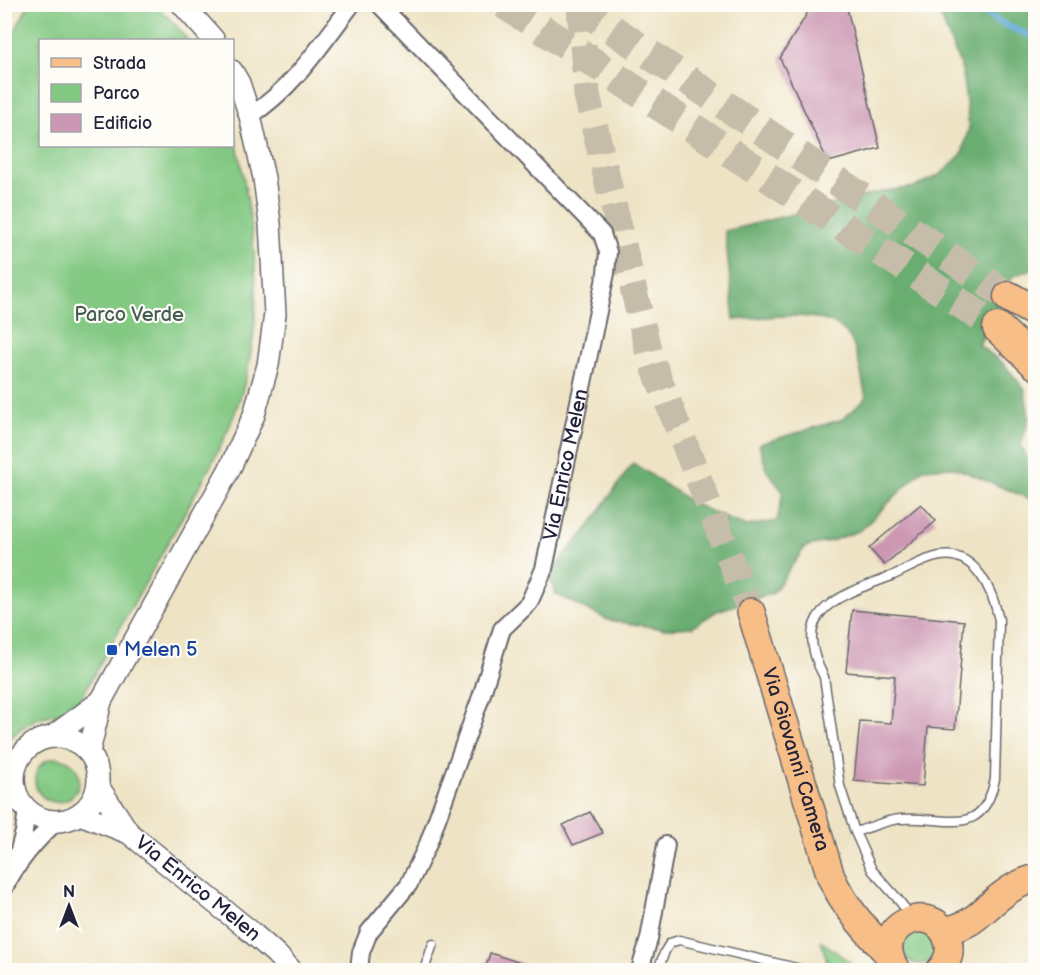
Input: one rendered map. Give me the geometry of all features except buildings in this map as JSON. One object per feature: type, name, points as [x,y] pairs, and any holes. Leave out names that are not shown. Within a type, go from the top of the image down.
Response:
[{"type":"highway","points":[[1009,297],[1035,312]]},
{"type":"highway","points":[[1035,351],[998,328],[1035,364]]},
{"type":"main road","name":"Via Giovanni Camera","points":[[751,612],[831,877],[846,905],[893,963]]},
{"type":"main road","points":[[944,931],[965,926],[1005,892],[1035,878]]},
{"type":"main road","points":[[846,905],[879,922],[905,924],[929,920],[944,931],[949,947],[948,957],[940,970]]},
{"type":"main road","points":[[893,963],[889,945],[905,924]]},
{"type":"street","points":[[182,4],[213,39]]},
{"type":"street","points":[[250,116],[278,96],[301,71],[352,4]]},
{"type":"street","name":"Via Enrico Melen","points":[[359,970],[361,952],[369,932],[408,884],[428,844],[481,697],[502,629],[529,603],[544,569],[606,273],[608,252],[602,234],[379,4]]},
{"type":"street","points":[[89,752],[101,701],[229,470],[249,429],[262,390],[271,347],[274,290],[270,223],[264,178],[250,116],[234,74]]},
{"type":"street","points":[[57,821],[38,817],[10,792],[16,767],[24,752],[37,742],[52,737],[101,701]]},
{"type":"street","points":[[14,868],[36,841],[57,821],[80,814],[92,801],[98,786],[98,769],[89,752],[73,741],[52,737]]},
{"type":"street","name":"Via Enrico Melen","points":[[98,786],[129,833],[250,931],[291,970]]},
{"type":"street","points":[[4,888],[14,868],[24,832],[27,809]]},
{"type":"street","name":"Via Enrico Melen","points":[[80,814],[129,833]]},
{"type":"street","points":[[640,970],[649,939],[666,845]]},
{"type":"lane","points":[[855,832],[898,819],[961,822],[982,813],[991,798],[995,779],[999,620],[995,599],[986,580],[975,568],[957,557],[941,556],[852,590],[834,600],[820,614],[814,625],[810,641],[816,662],[824,677],[840,786],[855,832],[872,870],[897,898],[905,924]]},
{"type":"lane","points":[[658,970],[670,943],[679,940],[805,970]]},
{"type":"lane","points":[[424,970],[433,944]]},
{"type":"green space","name":"Parco Verde","points":[[29,4],[153,5],[171,20],[187,39],[39,39],[39,147],[234,147],[234,131],[249,209],[256,296],[255,324],[247,371],[240,398],[225,437],[82,697],[67,710],[29,723],[5,744],[4,51]]},
{"type":"green space","points":[[936,5],[1035,5],[1035,268],[1013,276],[979,345],[1004,364],[1025,390],[1029,418],[1021,445],[1034,473],[1035,501],[953,467],[923,469],[861,530],[805,547],[773,593],[717,611],[692,627],[664,629],[608,620],[556,594],[548,574],[585,532],[633,463],[693,503],[720,516],[747,526],[777,521],[783,492],[767,471],[759,444],[843,419],[866,398],[853,344],[845,332],[833,323],[800,316],[734,320],[725,231],[885,191],[915,187],[941,174],[962,154],[969,127],[962,70]]},
{"type":"green space","points":[[57,758],[66,759],[73,764],[78,771],[78,789],[73,796],[66,801],[57,802],[48,801],[41,796],[36,789],[35,780],[36,771],[41,764],[48,759]]},
{"type":"green space","points":[[919,932],[930,937],[935,948],[930,959],[919,964],[908,959],[903,948],[908,937]]},
{"type":"green space","points":[[821,941],[860,970],[830,970]]},
{"type":"waterway","points":[[977,4],[996,20],[1036,38]]},
{"type":"tunnel","points":[[504,4],[998,328]]},
{"type":"tunnel","points":[[575,4],[1009,297]]},
{"type":"tunnel","points":[[580,4],[587,95],[649,354],[751,612]]},
{"type":"place","name":"Melen 5","points":[[112,650]]}]
